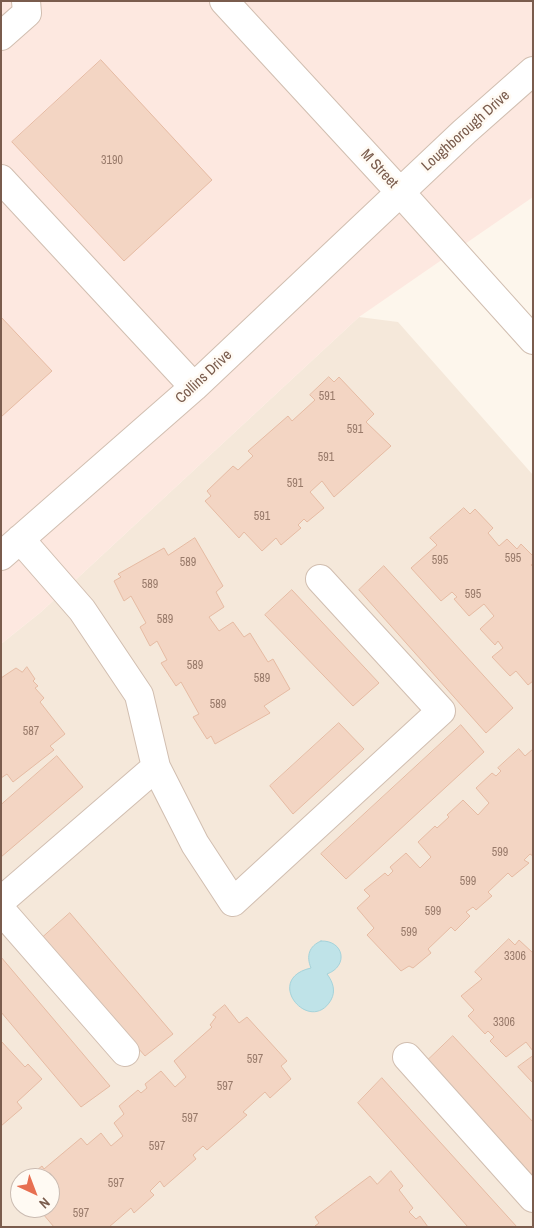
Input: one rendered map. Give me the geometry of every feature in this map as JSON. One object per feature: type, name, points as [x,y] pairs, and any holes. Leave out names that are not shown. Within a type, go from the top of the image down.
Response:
[{"type":"street","points":[[1,36],[27,13],[26,1]]},
{"type":"street","name":"M Street","points":[[224,1],[533,340]]},
{"type":"street","name":"Loughborough Drive","points":[[400,192],[533,71]]},
{"type":"street","points":[[1,179],[194,387]]},
{"type":"street","name":"Collins Drive","points":[[11,547],[194,387],[400,192]]},
{"type":"street","points":[[11,547],[82,610],[139,695],[156,767],[195,844],[233,902],[441,711],[320,578]]},
{"type":"street","points":[[1,901],[156,767]]},
{"type":"street","points":[[1,910],[125,1052]]},
{"type":"street","points":[[407,1057],[533,1198]]},
{"type":"shaded area","points":[[1,1],[533,1],[533,197],[359,317],[41,612],[1,644]]},
{"type":"shaded area","points":[[359,317],[398,322],[533,475],[533,1227],[1,1227],[1,644],[41,612]]},
{"type":"water","points":[[321,941],[335,945],[341,954],[341,960],[334,970],[327,974],[333,987],[331,1000],[322,1009],[312,1012],[303,1009],[295,1002],[290,992],[290,983],[297,974],[311,968],[309,956],[311,949]]},
{"type":"building","points":[[101,60],[212,180],[124,261],[12,142]]},
{"type":"building","points":[[1,317],[52,371],[1,417]]},
{"type":"building","points":[[329,377],[334,382],[339,377],[374,414],[366,422],[391,446],[334,497],[322,481],[310,492],[324,508],[307,522],[304,519],[298,525],[301,528],[281,545],[276,538],[262,551],[244,532],[239,538],[205,501],[211,496],[207,491],[233,466],[238,470],[253,456],[248,451],[288,416],[292,421],[315,400],[310,395]]},
{"type":"building","points":[[464,508],[470,514],[475,509],[493,528],[488,533],[499,546],[507,539],[517,549],[521,544],[533,556],[533,563],[531,565],[533,567],[533,681],[528,685],[516,671],[510,676],[492,657],[503,648],[498,641],[495,645],[480,629],[494,616],[484,604],[469,616],[454,599],[457,597],[452,592],[441,601],[411,568],[437,545],[430,538]]},
{"type":"building","points":[[195,538],[223,586],[216,592],[224,607],[209,617],[219,631],[233,622],[244,637],[250,633],[268,662],[273,659],[290,689],[264,706],[270,713],[215,744],[211,736],[207,739],[193,717],[199,714],[181,682],[176,686],[161,663],[167,660],[157,641],[150,646],[140,627],[146,623],[131,596],[124,601],[114,581],[121,577],[118,574],[164,548],[168,555]]},
{"type":"building","points":[[384,566],[513,708],[486,733],[359,590]]},
{"type":"building","points":[[292,590],[379,683],[353,706],[265,615]]},
{"type":"building","points":[[27,667],[35,679],[33,681],[38,686],[35,688],[44,698],[40,702],[65,734],[50,746],[54,750],[13,782],[7,774],[1,778],[1,678],[16,668],[22,672]]},
{"type":"building","points":[[339,723],[364,749],[293,814],[270,786]]},
{"type":"building","points":[[461,725],[484,752],[346,879],[321,854]]},
{"type":"building","points":[[519,749],[525,756],[533,749],[533,856],[530,854],[524,860],[529,863],[512,877],[508,873],[488,892],[492,896],[476,910],[473,907],[466,912],[470,916],[455,931],[451,927],[428,949],[431,953],[413,968],[409,966],[401,971],[367,935],[374,928],[357,908],[370,896],[364,890],[385,873],[388,876],[393,871],[390,867],[406,853],[420,868],[431,857],[418,842],[435,826],[437,828],[449,817],[447,815],[463,800],[478,815],[489,803],[476,788],[492,773],[496,776],[501,771],[498,768]]},
{"type":"building","points":[[57,756],[83,787],[1,857],[1,805]]},
{"type":"building","points":[[70,913],[173,1034],[145,1056],[42,938]]},
{"type":"building","points":[[509,939],[515,945],[519,940],[533,953],[533,1051],[526,1042],[506,1057],[490,1041],[494,1037],[488,1031],[485,1034],[468,1016],[474,1010],[461,996],[482,979],[475,972]]},
{"type":"building","points":[[1,957],[110,1086],[81,1107],[1,1012]]},
{"type":"building","points":[[225,1005],[239,1023],[247,1017],[287,1061],[281,1066],[291,1079],[270,1098],[265,1092],[243,1112],[247,1115],[207,1150],[203,1146],[193,1155],[196,1159],[164,1187],[160,1181],[150,1191],[154,1195],[134,1213],[131,1208],[109,1227],[54,1227],[46,1218],[60,1218],[60,1168],[45,1168],[81,1138],[87,1145],[101,1133],[111,1146],[123,1136],[114,1123],[124,1114],[119,1106],[138,1090],[141,1093],[147,1088],[145,1084],[161,1071],[175,1087],[186,1077],[174,1061],[212,1027],[210,1025],[216,1017],[213,1015]]},
{"type":"building","points":[[453,1036],[533,1122],[533,1176],[428,1060]]},
{"type":"building","points":[[1,1041],[25,1067],[28,1064],[42,1079],[17,1102],[22,1108],[1,1126]]},
{"type":"building","points":[[533,1056],[533,1082],[532,1082],[518,1067]]},
{"type":"building","points":[[382,1078],[517,1227],[468,1227],[358,1103]]},
{"type":"building","points":[[391,1171],[403,1186],[399,1190],[413,1208],[409,1212],[416,1219],[420,1216],[428,1227],[315,1226],[319,1223],[315,1217],[370,1176],[377,1184]]}]
